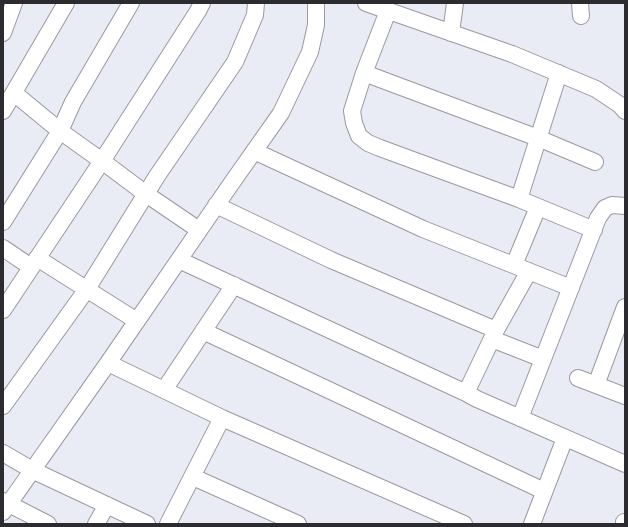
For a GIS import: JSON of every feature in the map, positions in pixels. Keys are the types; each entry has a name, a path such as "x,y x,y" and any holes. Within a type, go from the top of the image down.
{"street":[{"path":"3,33 14,3"},
{"path":"3,111 66,3"},
{"path":"3,222 60,131 73,102 131,3"},
{"path":"3,310 102,161 194,18 202,3"},
{"path":"3,406 87,289 161,170 235,62 255,14 256,3"},
{"path":"48,524 5,506 108,363 281,113 310,52 316,25 316,3"},
{"path":"366,3 512,54 559,73 596,89 620,105 625,111"},
{"path":"451,33 455,3"},
{"path":"388,11 364,73 352,111 354,124 359,136 368,143 380,148 519,199 594,230"},
{"path":"364,73 538,138 594,162"},
{"path":"519,199 559,73"},
{"path":"14,93 60,131 146,194 199,230"},
{"path":"254,150 423,229 571,288"},
{"path":"216,205 330,260 494,334 543,359"},
{"path":"520,418 598,218 605,208 612,205 625,206"},
{"path":"514,265 538,207"},
{"path":"3,248 87,289 137,321"},
{"path":"179,260 477,399 625,464"},
{"path":"466,393 494,334 528,271"},
{"path":"164,390 234,285"},
{"path":"596,385 624,316"},
{"path":"203,331 544,491"},
{"path":"108,363 222,418 464,524"},
{"path":"578,378 625,396"},
{"path":"168,524 222,418"},
{"path":"532,524 565,438"},
{"path":"3,453 32,470 147,524"},
{"path":"192,477 298,524"},
{"path":"96,524 107,505"}]}
